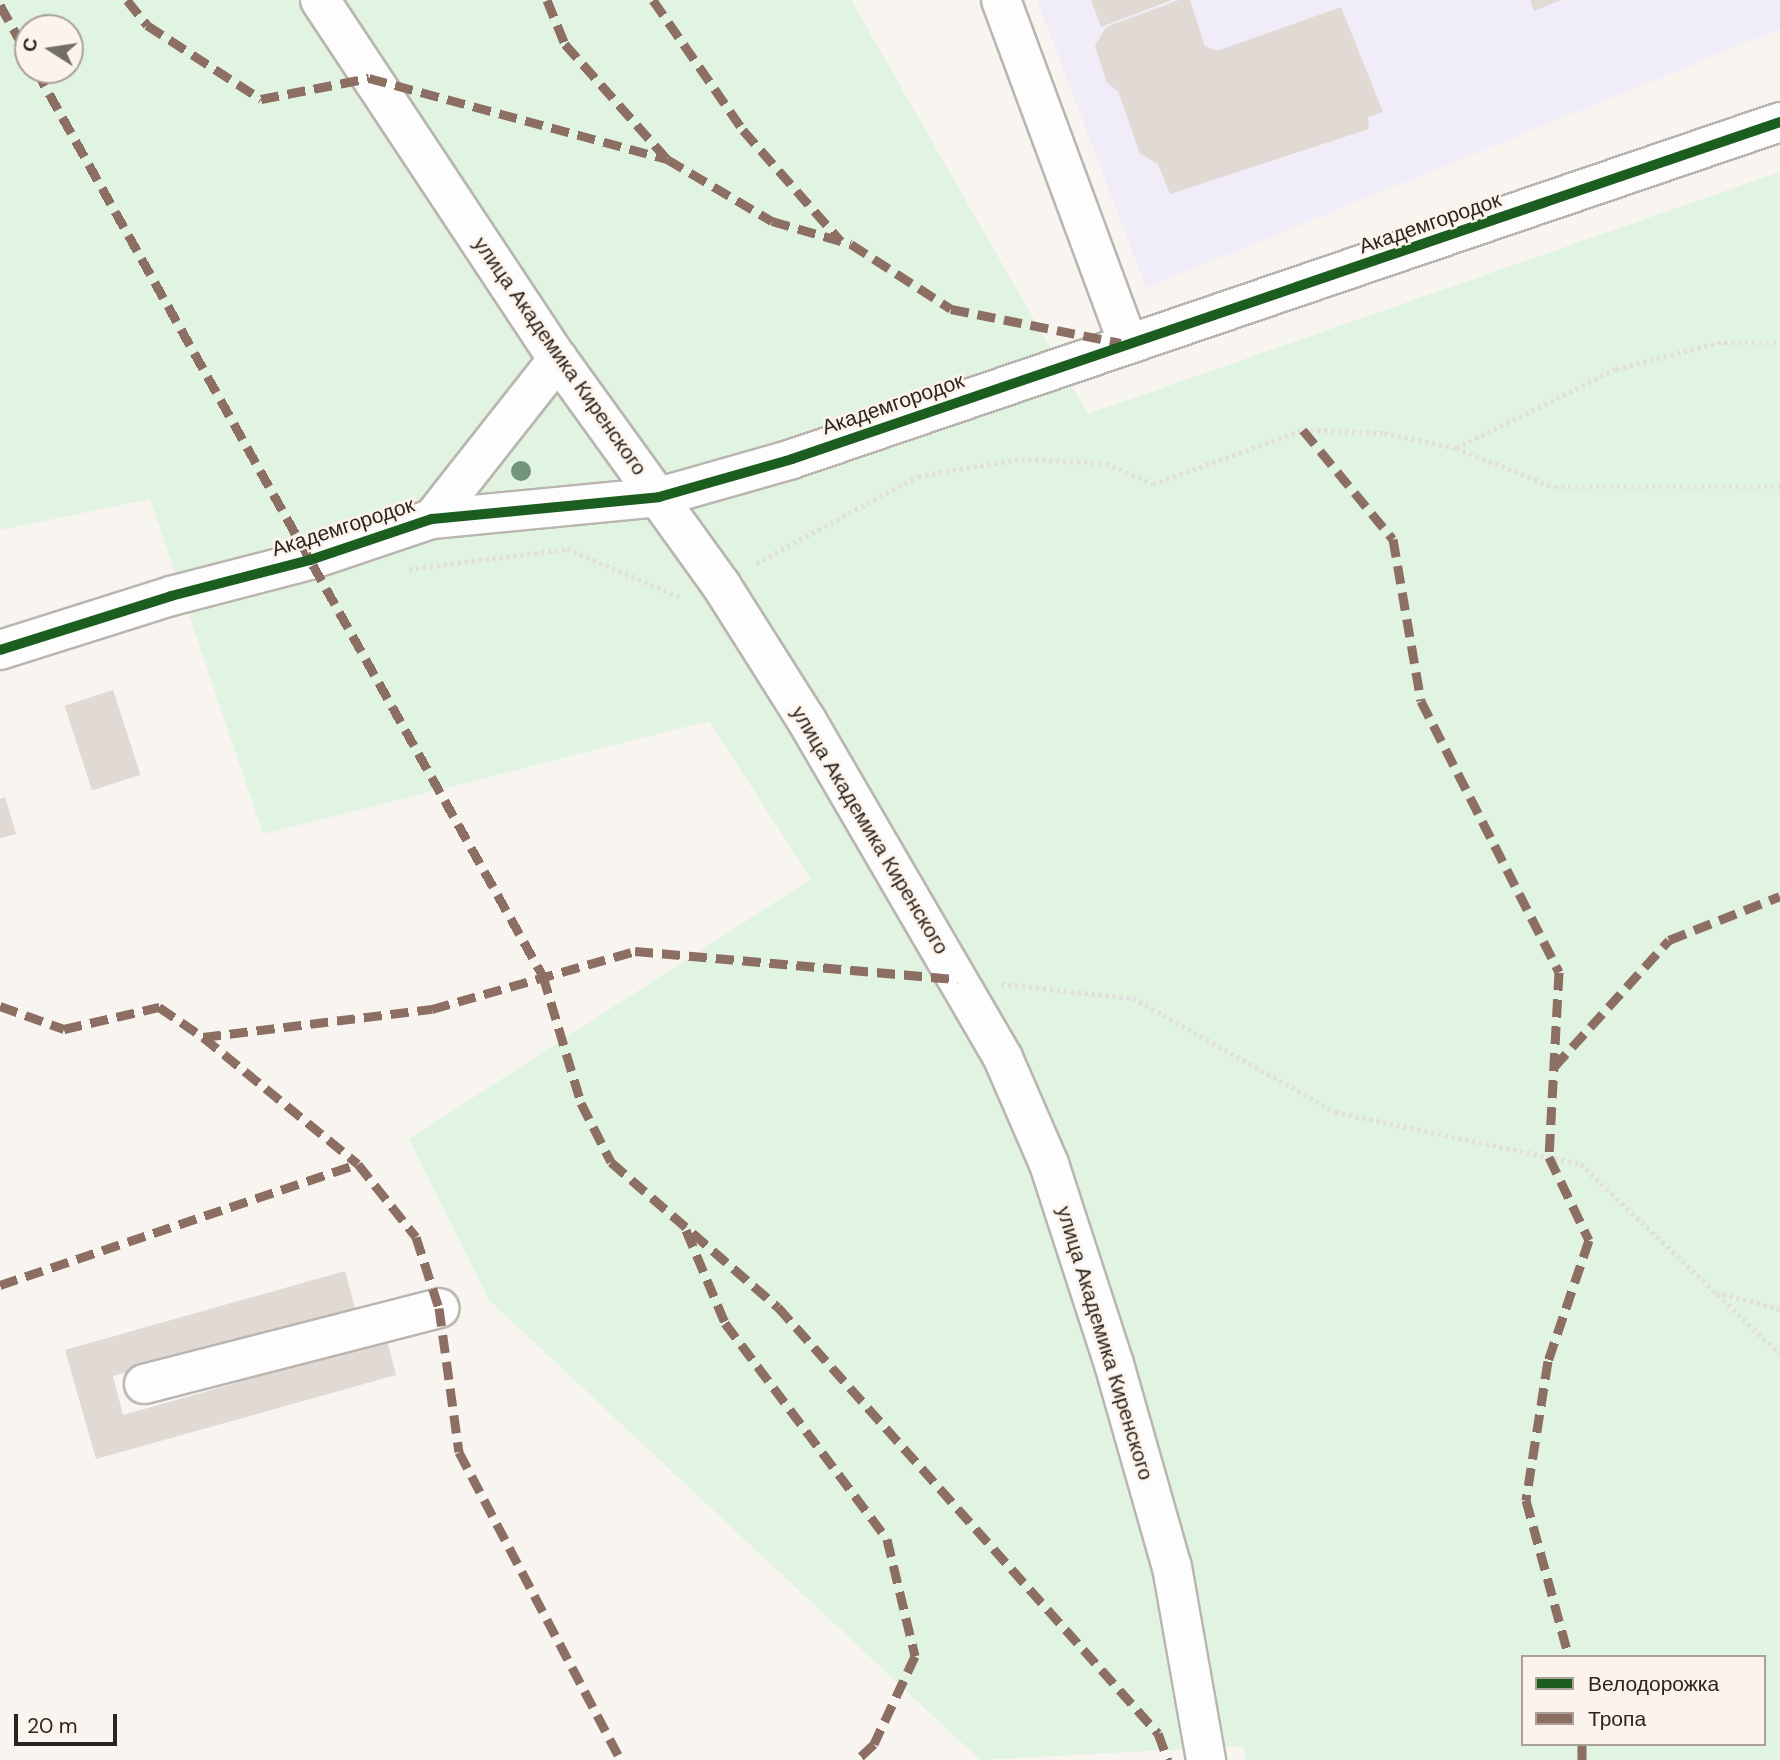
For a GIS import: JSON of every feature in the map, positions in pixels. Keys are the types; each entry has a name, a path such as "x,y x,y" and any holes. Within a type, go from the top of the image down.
{"street":[{"name":"улица Академика Киренского","path":"320,0 558,359 659,497 807,722 1003,1058 1049,1164 1114,1364 1172,1567 1206,1760"},
{"path":"1001,0 1128,344"},
{"name":"Академгородок","path":"0,650 171,596 310,560 432,519 659,497 792,459 1780,122"},
{"name":"Академгородок","path":"432,519 558,359"},
{"path":"144,1384 439,1308"}],"path":[{"path":"1456,448 1616,369 1717,343 1780,343"},
{"path":"756,563 918,476 1021,459 1105,463 1153,484 1303,430 1384,433 1456,448 1554,487 1780,487"},
{"path":"400,571 428,564 567,550 687,600"},
{"path":"958,979 1133,998 1335,1112 1581,1164 1780,1354"},
{"path":"1715,1292 1780,1310"}],"shaded area":[{"path":"1037,0 1780,0 1780,29 1146,288"}],"green space":[{"path":"0,0 851,0 1088,414 1780,172 1780,1760 1246,1760 1243,1746 980,1760 489,1300 409,1139 811,879 709,721 263,834 150,499 0,530"}],"building":[{"path":"1091,0 1172,0 1101,27"},
{"path":"1179,0 1190,0 1205,46 1217,51 1341,7 1383,112 1368,117 1369,129 1170,194 1158,164 1140,154 1118,91 1107,83 1095,46 1106,27"},
{"path":"1530,0 1561,0 1534,11"},
{"path":"113,690 141,775 92,790 64,706"},
{"path":"5,797 16,834 0,838 0,799"},
{"path":"345,1271 355,1308 113,1376 123,1415 387,1340 396,1375 96,1459 65,1350"}],"marked path":[{"path":"127,0 147,25 261,99 369,78 667,159"},
{"path":"547,0 565,44 667,159 772,221 851,244 951,309 1121,343"},
{"path":"653,0 743,130 841,241"},
{"path":"0,5 14,30"},
{"path":"44,84 543,976 581,1103 611,1162 778,1307 1158,1733 1168,1760"},
{"path":"1303,430 1393,539 1421,701 1559,972 1549,1157 1589,1240 1548,1361 1526,1500 1568,1655"},
{"path":"1554,1067 1669,940 1780,896"},
{"path":"0,1006 64,1029 159,1007 203,1037 432,1009 635,951 958,979"},
{"path":"203,1037 358,1164"},
{"path":"0,1285 358,1164 416,1237 439,1308 459,1452 621,1760"},
{"path":"686,1230 725,1323 887,1539 915,1656 874,1744 857,1760"},
{"path":"1582,1746 1582,1760"}],"cycle path":[{"path":"0,650 171,596 310,560 432,519 659,497 792,459 1780,122"}]}
